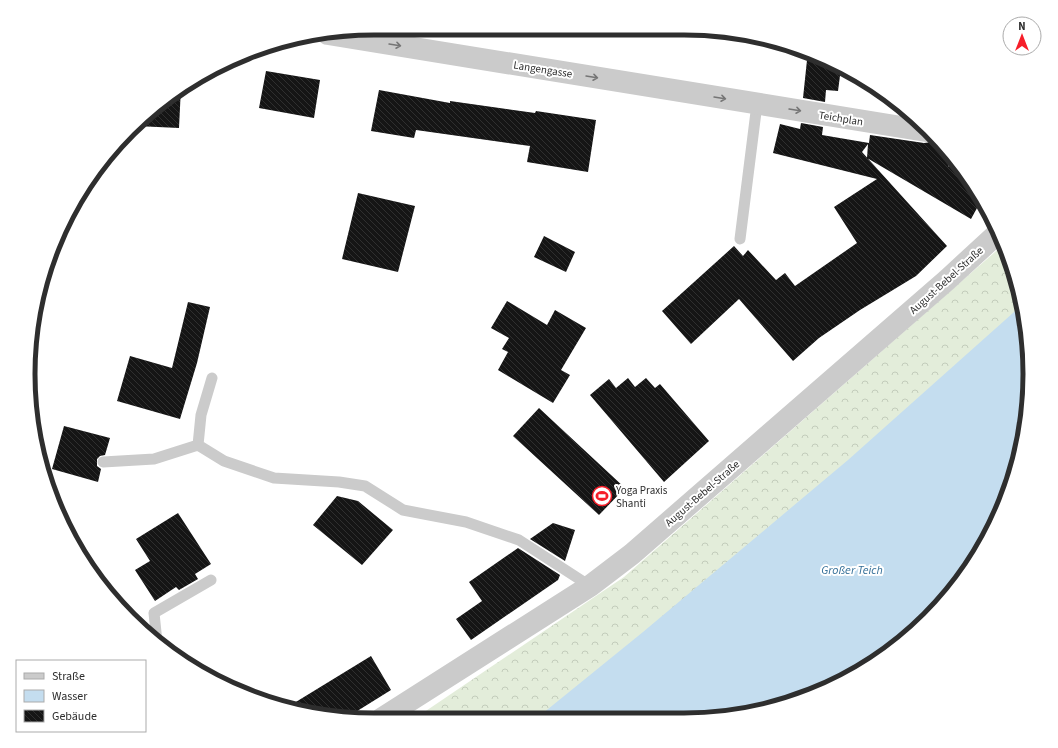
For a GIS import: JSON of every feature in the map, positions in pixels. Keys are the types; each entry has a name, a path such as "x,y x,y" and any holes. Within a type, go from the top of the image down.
{"street":[{"name":"Langengasse","path":"344,37 756,104"},
{"name":"Teichplan","path":"756,104 920,130"},
{"name":"August-Bebel-Straße","path":"390,713 590,586 632,554 947,280 994,237"}],"lane":[{"path":"740,239 756,104"},
{"path":"198,445 201,415 212,378"},
{"path":"103,462 154,459 198,445 224,461 274,478 339,482 365,486 403,510 466,522 519,540 590,586"},
{"path":"155,633 154,613 210,580"}],"green space":[{"name":"Großer Teich","path":"999,249 1005,265 1016,308 1022,352 1023,374 1020,418 1011,462 997,504 978,544 939,598 908,629 854,668 814,687 772,701 728,710 684,713 423,713 624,577"}],"water":[{"name":"Großer Teich","path":"1016,310 1022,352 1022,396 1016,440 1005,483 978,544 939,598 908,629 854,668 814,687 772,701 728,710 706,712 543,713 643,632 848,460"}],"building":[{"path":"807,60 814,61 840,73 838,91 826,90 825,102 803,98"},
{"path":"266,71 320,80 314,118 259,108"},
{"path":"379,90 450,103 450,101 535,113 536,111 596,120 588,172 527,162 530,146 416,130 414,138 371,131"},
{"path":"181,96 179,128 142,126"},
{"path":"801,123 823,127 822,135 869,143 870,135 924,143 932,142 950,164 948,166 954,169 978,206 971,219 868,159 947,246 916,276 860,310 819,338 793,361 739,299 691,344 662,311 734,246 743,256 748,250 776,280 785,273 795,286 857,243 834,207 877,179 773,153 780,124 800,129","holes":["868,144 867,158 862,152"]},
{"path":"358,193 415,206 398,272 342,259"},
{"path":"544,236 575,252 566,272 534,257"},
{"path":"507,301 547,325 555,310 586,328 561,370 570,375 553,403 498,370 508,352 502,349 509,338 491,328"},
{"path":"188,302 210,307 197,363 180,419 117,401 130,356 172,368"},
{"path":"628,378 635,387 646,378 655,388 660,384 709,441 664,482 590,395 609,379 616,388"},
{"path":"539,408 625,488 599,515 513,436"},
{"path":"64,426 110,438 105,455 100,456 97,459 97,466 101,469 98,482 52,469"},
{"path":"337,496 358,501 393,530 362,565 313,525"},
{"path":"178,513 211,564 195,574 198,579 179,590 176,587 155,601 135,570 150,561 136,539"},
{"path":"553,523 575,530 565,561 530,539"},
{"path":"518,548 560,575 558,580 471,640 456,619 482,601 469,582"},
{"path":"371,656 391,690 355,712 330,710 294,703"}],"place":[{"name":"Yoga Praxis Shanti","path":"602,496"}]}
